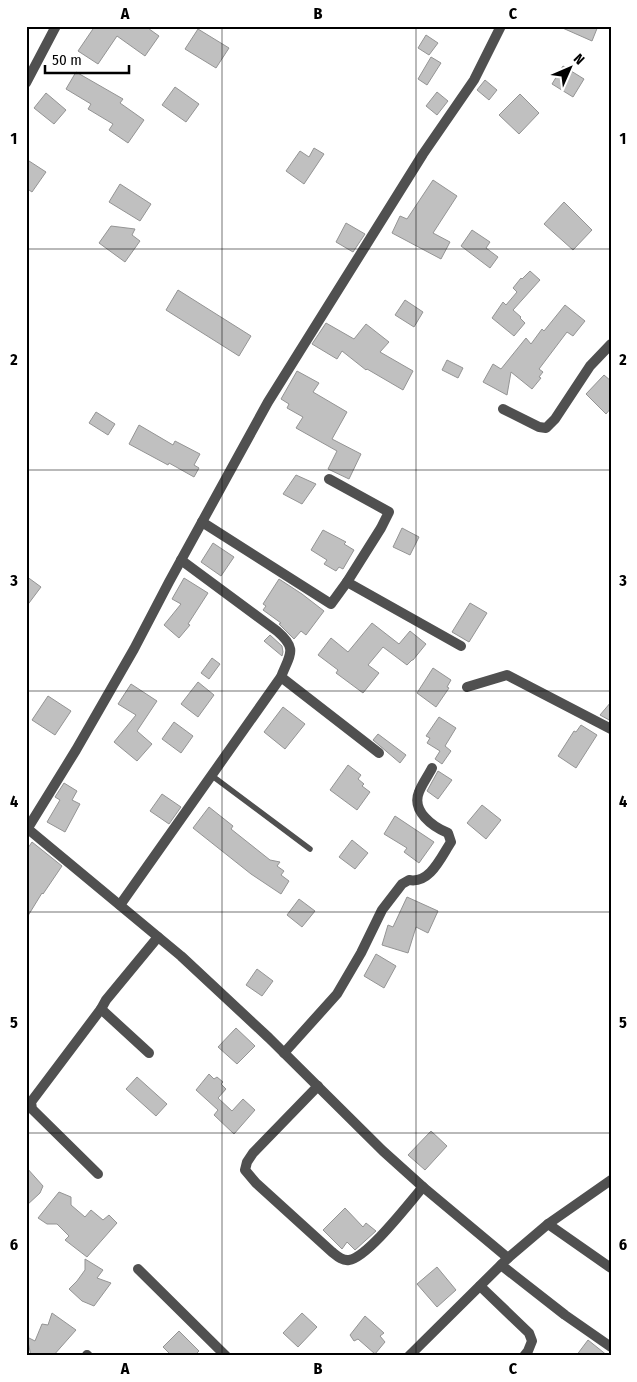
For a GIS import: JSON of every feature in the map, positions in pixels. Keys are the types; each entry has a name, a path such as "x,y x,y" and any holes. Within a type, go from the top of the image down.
{"street":[{"path":"27,80 56,26"},
{"path":"501,26 474,80 423,154 268,402 130,656 27,830 181,956 284,1053 383,1151 565,1315 611,1347"},
{"path":"503,409 539,427 546,428 555,419 590,366 611,344"},
{"path":"202,522 331,604 347,582 389,512 329,479"},
{"path":"120,905 281,677 291,651 289,641 181,560"},
{"path":"347,582 461,646"},
{"path":"467,687 507,675 611,729"},
{"path":"281,677 378,754"},
{"path":"284,1053 337,994 361,953 382,910 402,884 409,880 416,882 428,876 451,842 448,833 435,827 424,817 418,805 418,794 432,768"},
{"path":"98,1174 32,1109 31,1102 101,1010 106,1000 158,937"},
{"path":"101,1010 149,1053"},
{"path":"318,1086 253,1153 247,1162 245,1170 256,1183 332,1252 344,1260 351,1260 358,1256 381,1236 423,1187"},
{"path":"409,1356 505,1261 548,1224 611,1180"},
{"path":"548,1224 611,1268"},
{"path":"138,1269 226,1356"},
{"path":"480,1286 528,1333 532,1341 524,1356"}],"lane":[{"path":"212,775 310,849"}],"building":[{"path":"95,26 145,26 159,36 145,56 117,36 98,64 78,51"},
{"path":"558,26 598,26 592,41"},
{"path":"198,29 229,48 216,68 185,49"},
{"path":"426,35 438,43 429,55 418,48"},
{"path":"431,57 441,63 427,85 418,79"},
{"path":"563,66 584,79 573,97 552,84"},
{"path":"76,72 123,99 120,103 144,120 128,143 109,130 113,124 88,109 91,104 66,89"},
{"path":"485,80 497,90 489,100 477,90"},
{"path":"175,87 199,104 186,122 162,105"},
{"path":"437,92 448,101 437,115 426,106"},
{"path":"46,93 66,110 54,124 34,108"},
{"path":"520,94 539,113 519,134 499,115"},
{"path":"314,148 324,154 304,184 286,171 300,151 309,157"},
{"path":"26,159 46,172 32,192 26,188"},
{"path":"433,180 457,196 433,233 450,242 441,259 392,233 400,216 407,219"},
{"path":"120,184 151,204 140,221 109,202"},
{"path":"564,202 592,230 573,250 544,224"},
{"path":"346,223 365,234 353,252 336,242"},
{"path":"111,226 135,229 132,235 140,241 125,262 99,243"},
{"path":"472,230 490,242 486,248 498,257 490,268 461,246"},
{"path":"530,271 540,280 513,310 525,323 514,336 492,318 503,302 506,305 517,292 513,288"},
{"path":"178,290 251,336 239,356 166,310"},
{"path":"405,300 423,312 414,327 395,315"},
{"path":"565,305 585,321 573,336 567,332 539,369 543,372 539,377 541,378 532,389 511,372 507,395 483,382 493,364 501,369 526,338 531,344 542,329 544,331"},
{"path":"326,323 354,339 366,324 389,342 380,352 413,371 403,390 366,370 342,351 337,359 312,344"},
{"path":"447,360 463,368 458,378 442,370"},
{"path":"297,371 319,383 313,392 347,412 332,439 361,454 349,479 328,469 337,451 296,428 303,417 287,408 289,404 281,399"},
{"path":"604,375 611,381 611,408 606,414 586,394"},
{"path":"96,412 115,424 108,435 89,423"},
{"path":"139,425 173,445 175,441 200,454 194,465 199,468 194,477 129,444"},
{"path":"296,475 316,484 302,504 283,494"},
{"path":"402,528 419,537 410,555 393,547"},
{"path":"323,530 346,542 344,544 354,550 343,569 339,567 336,571 324,564 327,560 311,550"},
{"path":"213,543 234,557 221,576 201,562"},
{"path":"26,576 41,587 26,607"},
{"path":"184,578 208,593 188,624 190,625 179,638 164,625 181,604 172,599"},
{"path":"279,579 324,611 306,635 301,631 294,639 279,624 281,623 263,610 266,606 263,604"},
{"path":"470,603 487,613 469,642 452,632"},
{"path":"372,623 399,644 410,631 426,644 407,665 383,647 368,665 379,673 363,693 336,673 338,670 318,655 331,638 348,652"},
{"path":"270,635 282,646 282,656 264,641"},
{"path":"212,658 220,664 209,679 201,673"},
{"path":"433,668 451,680 447,687 449,688 436,707 417,693"},
{"path":"198,682 214,695 198,717 181,704"},
{"path":"131,684 157,701 137,731 152,744 137,761 114,742 136,715 118,704"},
{"path":"48,696 71,711 55,735 32,720"},
{"path":"611,702 611,721 600,715"},
{"path":"283,707 305,724 285,749 264,732"},
{"path":"439,717 456,728 445,746 451,751 442,764 435,759 440,751 427,743 430,738 426,736"},
{"path":"174,722 193,736 181,753 162,739"},
{"path":"581,725 597,735 576,768 558,756 574,731 576,732"},
{"path":"378,734 406,755 400,763 373,740"},
{"path":"348,765 361,775 358,779 364,784 362,786 370,792 357,810 330,790"},
{"path":"438,771 452,780 438,799 427,791"},
{"path":"64,783 77,791 72,800 80,804 65,832 47,822 60,800 55,797"},
{"path":"162,794 181,807 169,824 150,811"},
{"path":"482,805 501,820 486,839 467,823"},
{"path":"209,807 233,826 231,829 270,860 280,862 277,866 284,871 281,875 289,881 281,894 251,874 193,828"},
{"path":"395,816 434,842 419,863 404,852 407,848 384,834"},
{"path":"352,840 368,853 355,869 339,857"},
{"path":"32,842 62,866 26,919 26,851"},
{"path":"407,897 438,911 428,933 416,927 408,953 382,945 388,925 393,927"},
{"path":"299,899 315,911 302,927 287,915"},
{"path":"376,954 396,966 384,988 364,976"},
{"path":"257,969 273,981 262,996 246,985"},
{"path":"236,1028 255,1046 237,1064 218,1047"},
{"path":"209,1074 214,1079 217,1077 223,1082 221,1084 226,1089 218,1098 232,1111 243,1099 255,1110 234,1134 214,1115 218,1110 196,1090"},
{"path":"137,1077 167,1104 156,1116 126,1089"},
{"path":"431,1131 447,1146 425,1170 408,1155"},
{"path":"26,1167 43,1186 40,1193 26,1206"},
{"path":"59,1192 71,1197 71,1205 85,1217 91,1210 103,1220 109,1215 117,1223 87,1257 65,1240 69,1236 57,1224 47,1224 38,1218"},
{"path":"345,1208 363,1227 366,1223 376,1231 355,1250 347,1242 342,1249 323,1230"},
{"path":"85,1259 103,1270 97,1278 111,1283 94,1306 82,1301 69,1289 85,1270"},
{"path":"437,1267 456,1290 437,1307 417,1284"},
{"path":"52,1313 76,1330 53,1356 31,1356 27,1337 35,1341 42,1324 48,1325"},
{"path":"302,1313 317,1327 298,1347 283,1333"},
{"path":"365,1316 384,1333 380,1336 385,1342 375,1354 358,1339 354,1341 350,1335"},
{"path":"179,1331 199,1351 194,1356 172,1356 163,1347"},
{"path":"588,1340 608,1356 576,1356"}]}
